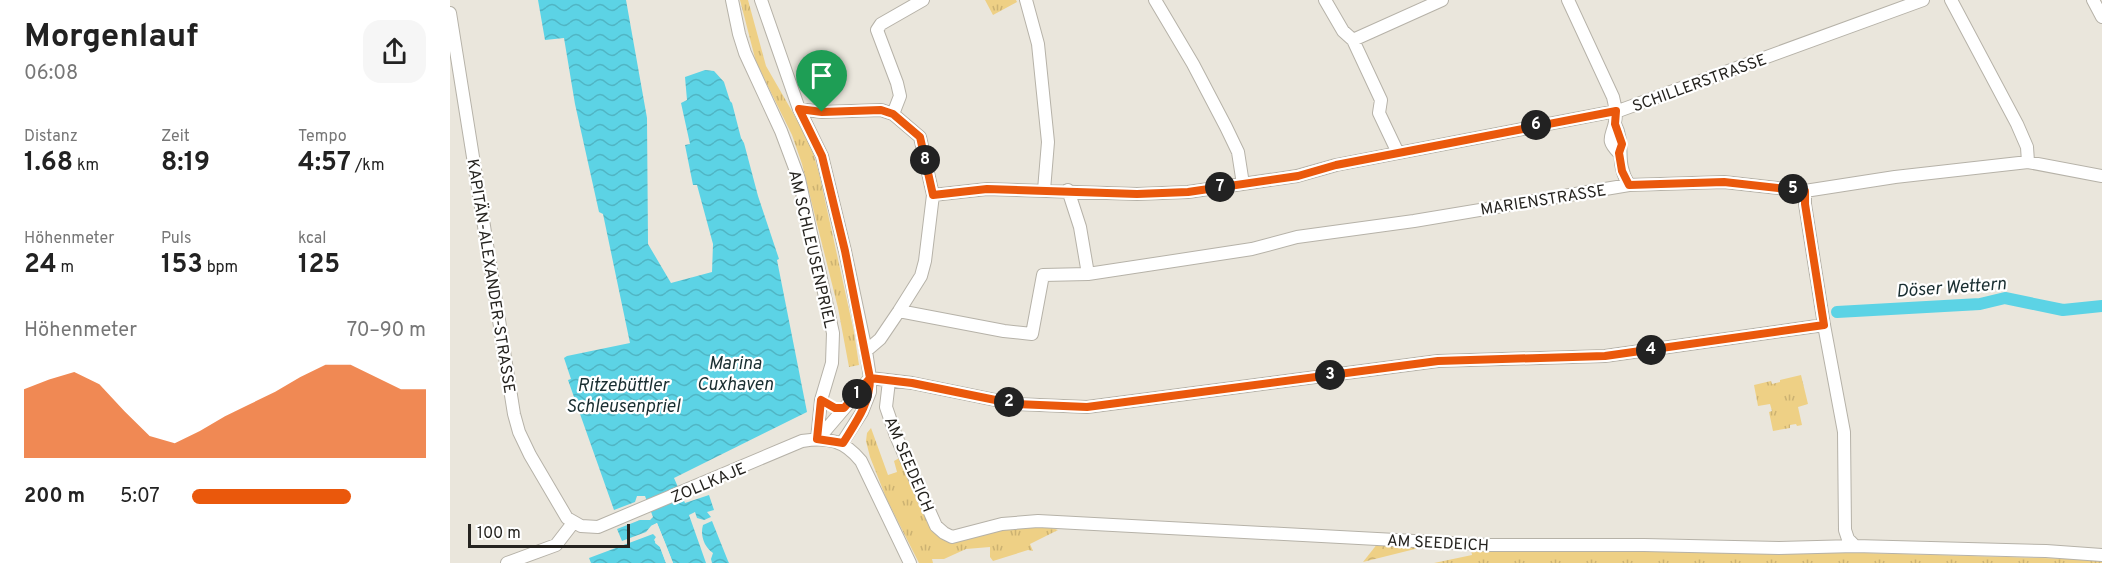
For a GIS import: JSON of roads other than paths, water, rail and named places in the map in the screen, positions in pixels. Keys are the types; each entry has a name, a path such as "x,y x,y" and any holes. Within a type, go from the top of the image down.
{"street":[{"name":"AM SCHLEUSENPRIEL","path":"732,0 745,53 781,131 801,190 833,333 832,363 821,400 817,439"},
{"path":"762,0 799,109 822,156 866,351 870,393 862,412 843,443"},
{"path":"1026,0 1038,44 1048,142 1044,190"},
{"path":"1155,0 1193,64 1238,152 1243,184"},
{"path":"1325,0 1343,32 1353,40 1381,100 1379,113 1398,153"},
{"path":"1353,40 1442,0"},
{"path":"1568,0 1612,93 1616,118 1610,134 1611,145 1619,153 1622,171 1629,185"},
{"name":"SCHILLERSTRASSE","path":"933,195 987,189 1137,194 1188,192 1298,176 1336,165 1575,118 1616,118 1923,0"},
{"path":"1951,0 2017,124 2027,147 2028,162"},
{"path":"2093,0 2102,17"},
{"path":"893,114 900,96 876,30 881,24 915,2"},
{"name":"KAPITÄN-ALEXANDER-STRASSE","path":"450,13 514,414 519,432 530,455 561,510 573,523"},
{"path":"799,109 822,112 881,110 893,114 920,137 933,195 923,269 921,276 880,339 866,351"},
{"name":"MARIENSTRASSE","path":"899,311 1004,331 1032,334 1043,275 1088,274 1252,249 1297,237 1414,221 1629,185 1724,182 1805,191 1895,177 2028,162 2102,176"},
{"path":"1068,190 1080,227 1088,274"},
{"path":"1805,191 1805,204 1824,325 1844,432 1845,530 1848,539 1855,546"},
{"path":"870,378 912,383 1015,404 1087,407 1438,361 1605,356 1824,325"},
{"path":"817,439 870,378"},
{"name":"AM SEEDEICH","path":"889,381 886,407 896,436 936,526 952,537 1002,524 1038,521 1113,527 1489,545 1779,548 1855,546 2046,551 2102,555"},
{"path":"843,443 844,430 856,395"},
{"path":"821,400 835,408 844,408"},
{"name":"ZOLLKAJE","path":"573,523 598,527 802,441 817,439 843,443"},
{"path":"843,443 861,461 910,563"},
{"path":"507,563 556,545 573,523"}],"water":[{"path":"538,0 626,0 647,118 648,244 671,283 712,272 713,244 697,185 693,185 685,145 690,144 681,103 687,100 685,77 705,70 714,71 724,82 779,259 777,260 807,412 674,478 685,503 709,495 714,510 707,512 711,517 704,520 697,518 695,512 689,515 706,563 673,563 657,523 646,532 622,541 617,529 640,520 650,520 653,517 645,496 637,496 635,502 614,510 568,380 571,379 564,358 567,356 630,343 603,214 599,212 575,104 564,38 545,40"},
{"path":"712,521 729,563 712,563 713,553 705,544 702,533 703,525"},
{"path":"653,534 656,537 655,543 660,547 666,563 591,563 589,558"}],"waterway":[{"name":"Döser Wettern","path":"1837,312 1980,304 2005,298 2063,310 2102,306"}],"water label":[{"name":"Marina Cuxhaven","path":"735,373"},
{"name":"Ritzebüttler Schleusenpriel","path":"623,395"}]}
